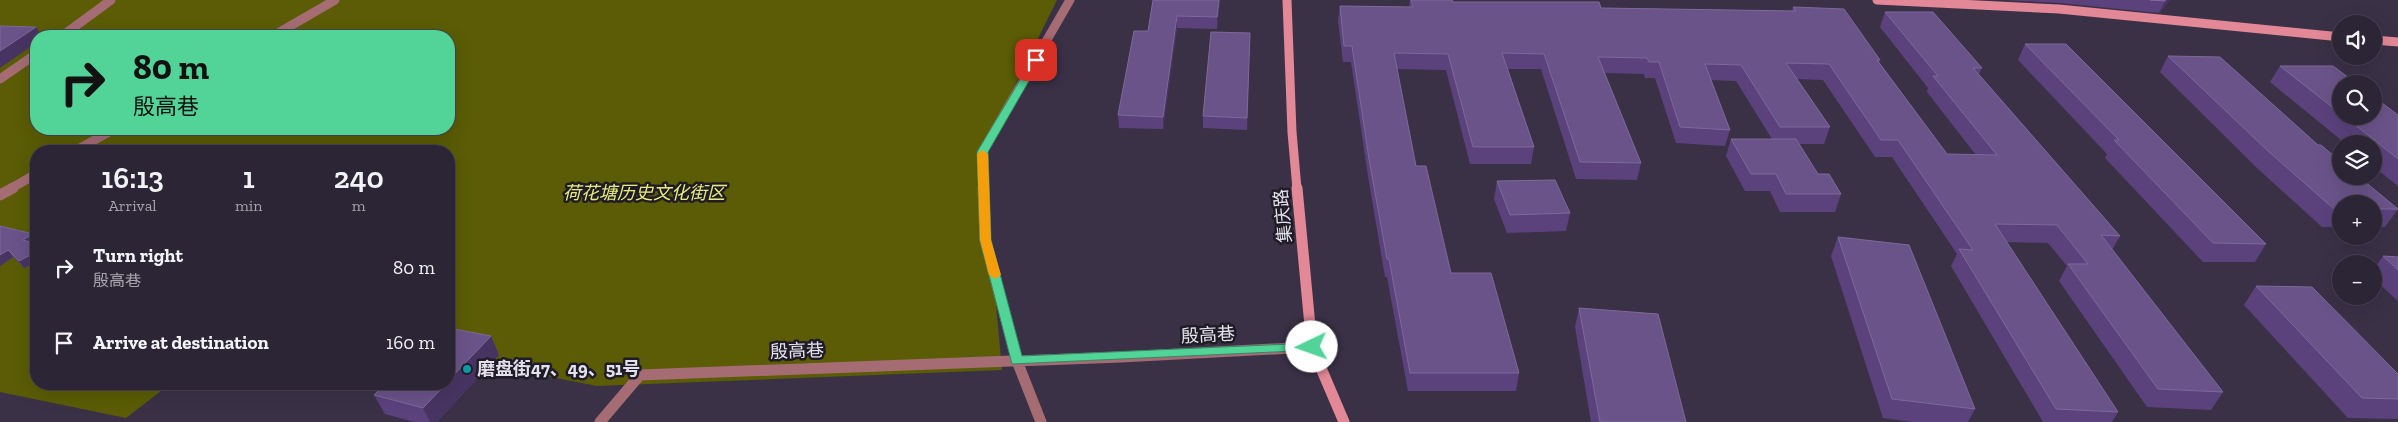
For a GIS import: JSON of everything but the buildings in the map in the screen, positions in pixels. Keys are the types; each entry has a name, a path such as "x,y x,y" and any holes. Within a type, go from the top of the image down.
{"main road":[{"name":"集庆路","path":"1287,0 1292,132 1312,347 1344,422"},
{"path":"1877,0 2060,9 2332,35"},
{"path":"2382,41 2398,42"}],"street":[{"path":"70,30 111,0"},
{"path":"283,30 335,0"},
{"path":"1041,422 1017,361 985,240 982,152 1070,0"},
{"path":"0,79 30,58"},
{"path":"86,145 103,135"},
{"path":"0,195 30,178"},
{"name":"殷高巷","path":"600,422 640,375 1017,361 1312,347"}],"green space":[{"name":"荷花塘历史文化街区","path":"0,0 1057,0 982,152 1002,370 597,386 455,358 455,145 30,145 30,390 162,390 126,418 0,392"}],"slow traffic":[{"path":"982,154 985,240 995,275"}],"place":[{"name":"磨盘街47、49、51号","path":"467,369"}],"route":[{"path":"1036,60 982,152 985,240 1017,361 1312,347"}]}
